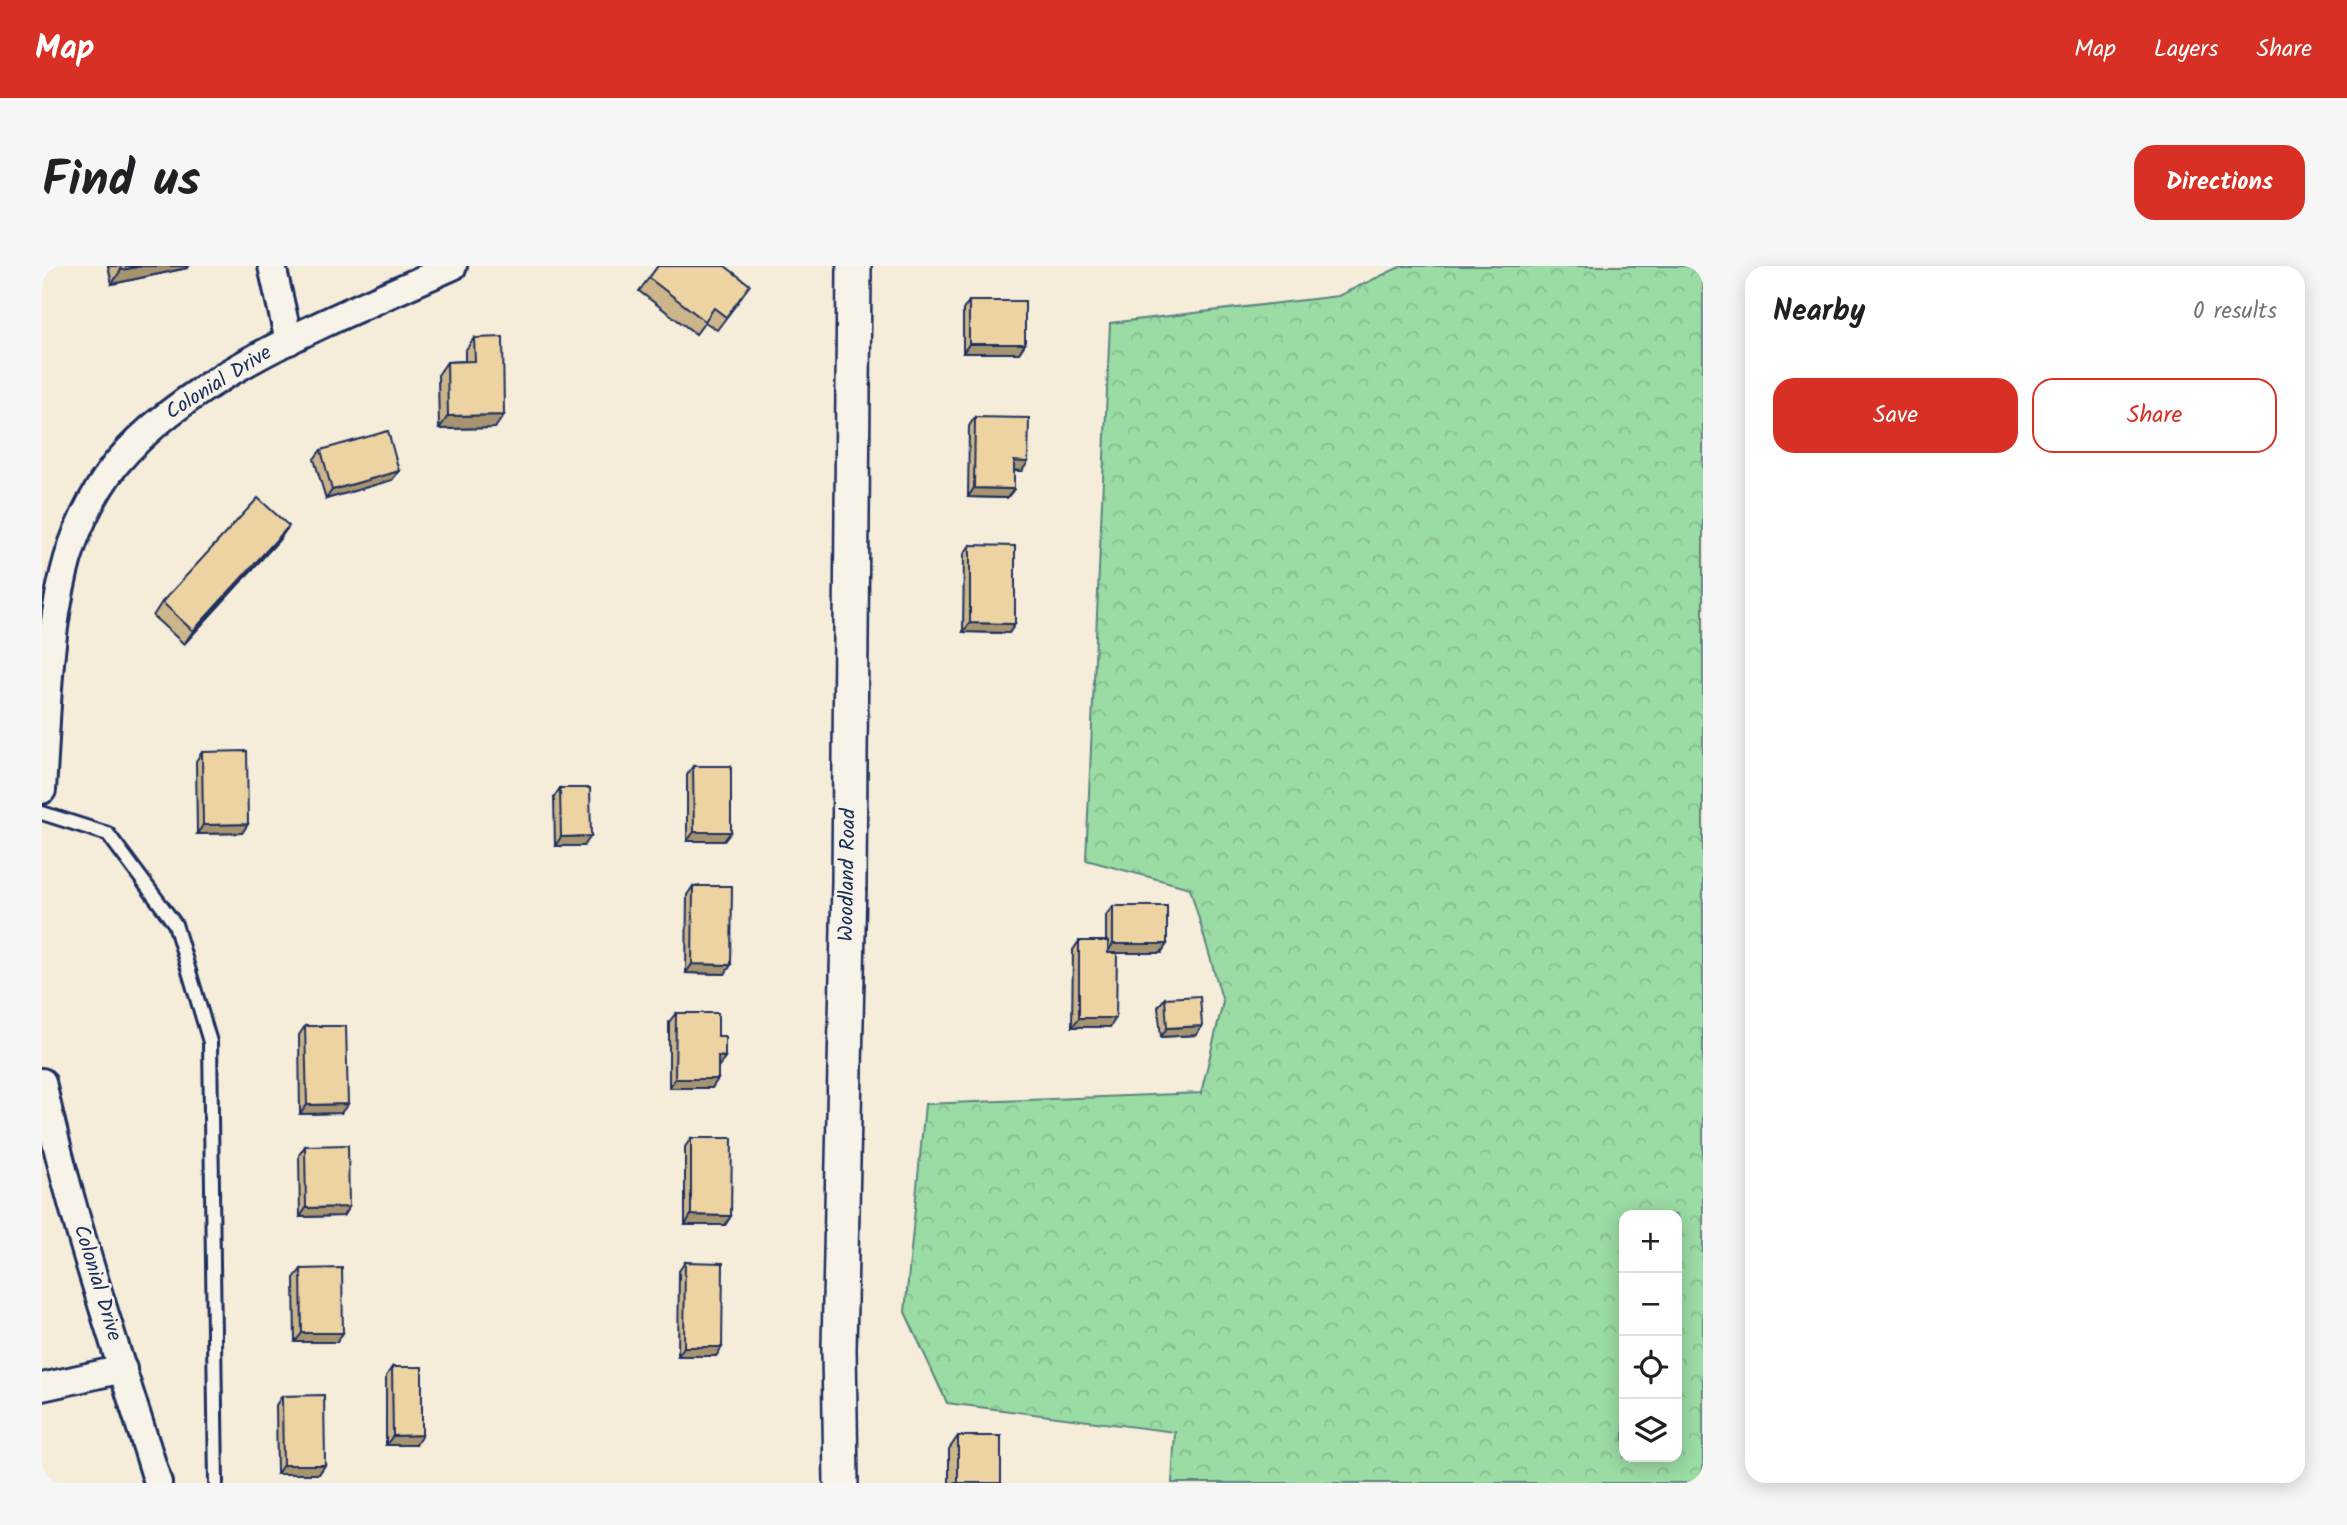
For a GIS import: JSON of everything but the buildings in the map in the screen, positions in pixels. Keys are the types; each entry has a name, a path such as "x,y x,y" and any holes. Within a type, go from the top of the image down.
{"street":[{"path":"272,266 289,341"},
{"name":"Colonial Drive","path":"42,790 52,646 64,572 80,526 96,493 116,465 138,439 166,414 237,369 289,341 453,266"},
{"name":"Woodland Road","path":"841,1483 839,1348 849,882 854,266"},
{"name":"Colonial Drive","path":"42,1082 63,1171 158,1483"},
{"path":"42,1387 123,1369"}],"lane":[{"path":"42,813 108,834 175,924 210,1042 216,1483"}],"green space":[{"path":"1402,266 1703,266 1703,1483 1172,1483 1175,1432 947,1403 905,1312 925,1104 1201,1093 1223,1002 1190,888 1086,860 1110,323 1338,296"}]}
